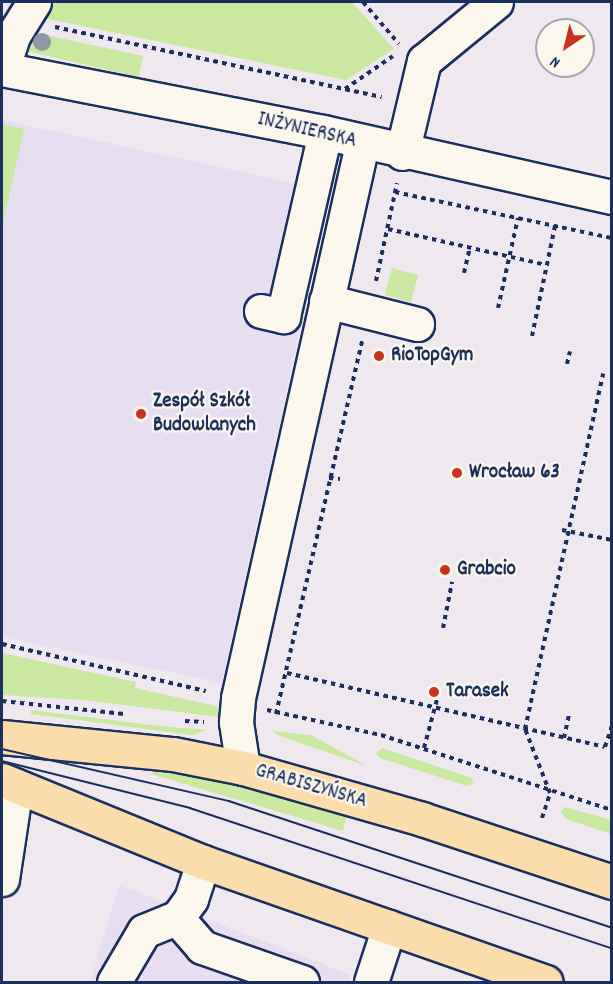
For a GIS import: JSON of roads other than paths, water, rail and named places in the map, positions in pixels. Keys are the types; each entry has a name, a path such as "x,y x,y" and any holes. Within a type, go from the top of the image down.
{"main road":[{"name":"GRABISZYŃSKA","path":"2,737 173,754 243,768 422,819 612,882"},
{"path":"9,783 204,862 546,982"}],"street":[{"path":"402,153 424,61 496,2"},
{"path":"2,69 13,36 43,14"},
{"name":"INŻYNIERSKA","path":"2,69 325,133 402,153 612,197"},
{"path":"261,311 283,316 325,133"},
{"path":"243,768 236,722 238,698 362,144"},
{"path":"326,301 417,324"},
{"path":"2,879 9,783"},
{"path":"114,982 144,931 177,918 191,899 204,862"},
{"path":"177,918 202,947 302,982"},
{"path":"371,982 389,927"}],"tram line":[{"path":"2,749 229,801 612,928"},
{"path":"2,761 190,808 612,948"}],"place":[{"name":"RioTopGym","path":"379,356"},
{"name":"Zespół Szkół Budowlanych","path":"141,414"},
{"name":"Wrocław 63","path":"457,473"},
{"name":"Grabcio","path":"445,570"},
{"name":"Tarasek","path":"434,692"}]}
